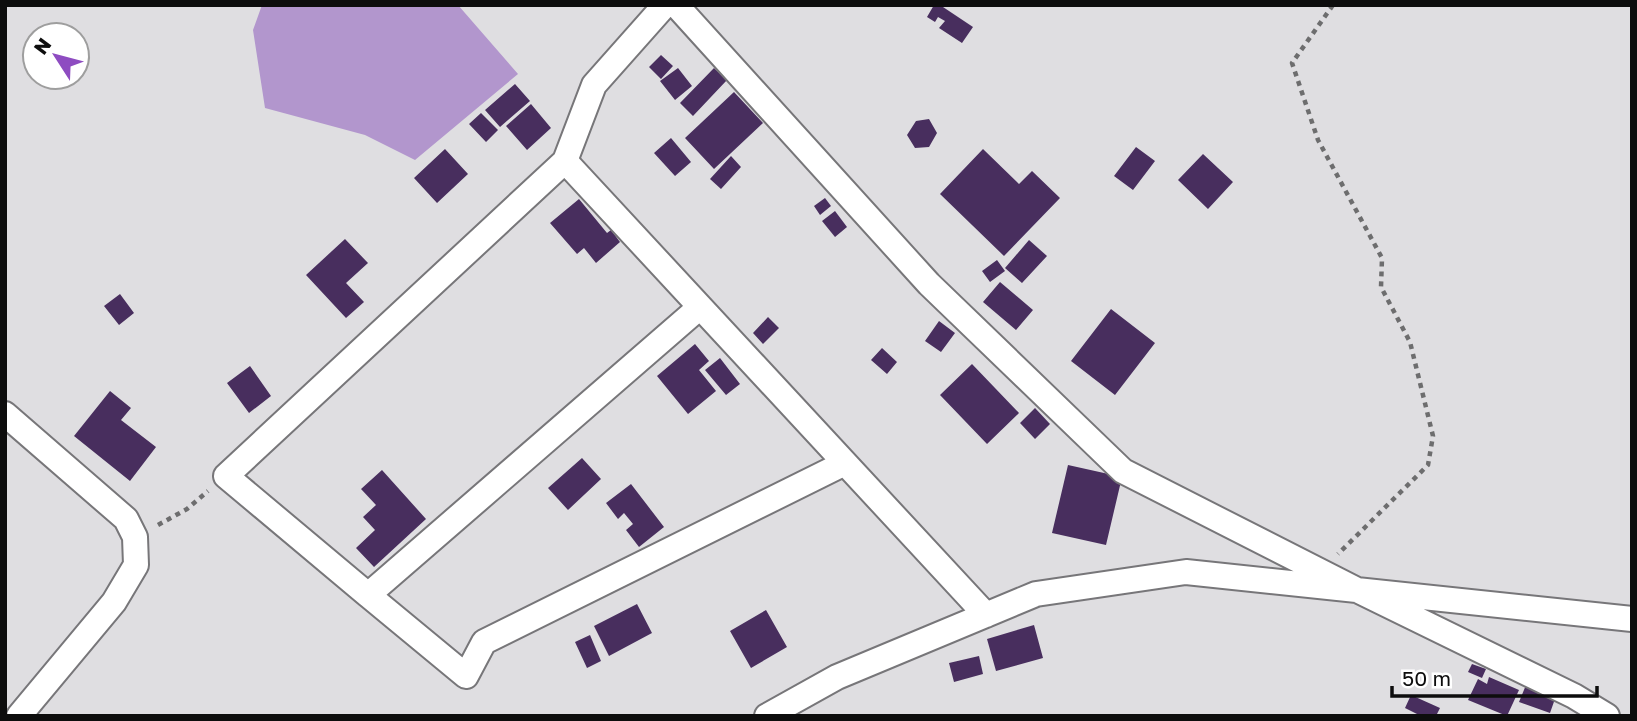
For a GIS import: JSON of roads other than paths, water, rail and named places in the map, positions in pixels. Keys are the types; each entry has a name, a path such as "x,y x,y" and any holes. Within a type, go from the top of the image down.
{"street":[{"path":"665,5 594,86 565,161 226,476 466,676 484,642 845,463"},
{"path":"676,5 929,284 1123,471 1320,572 1573,696 1607,716"},
{"path":"565,161 986,615"},
{"path":"368,595 700,307"},
{"path":"5,414 126,519 135,537 136,565 114,602 19,716"},
{"path":"767,716 837,677 1036,594 1186,572 1632,619"}]}
